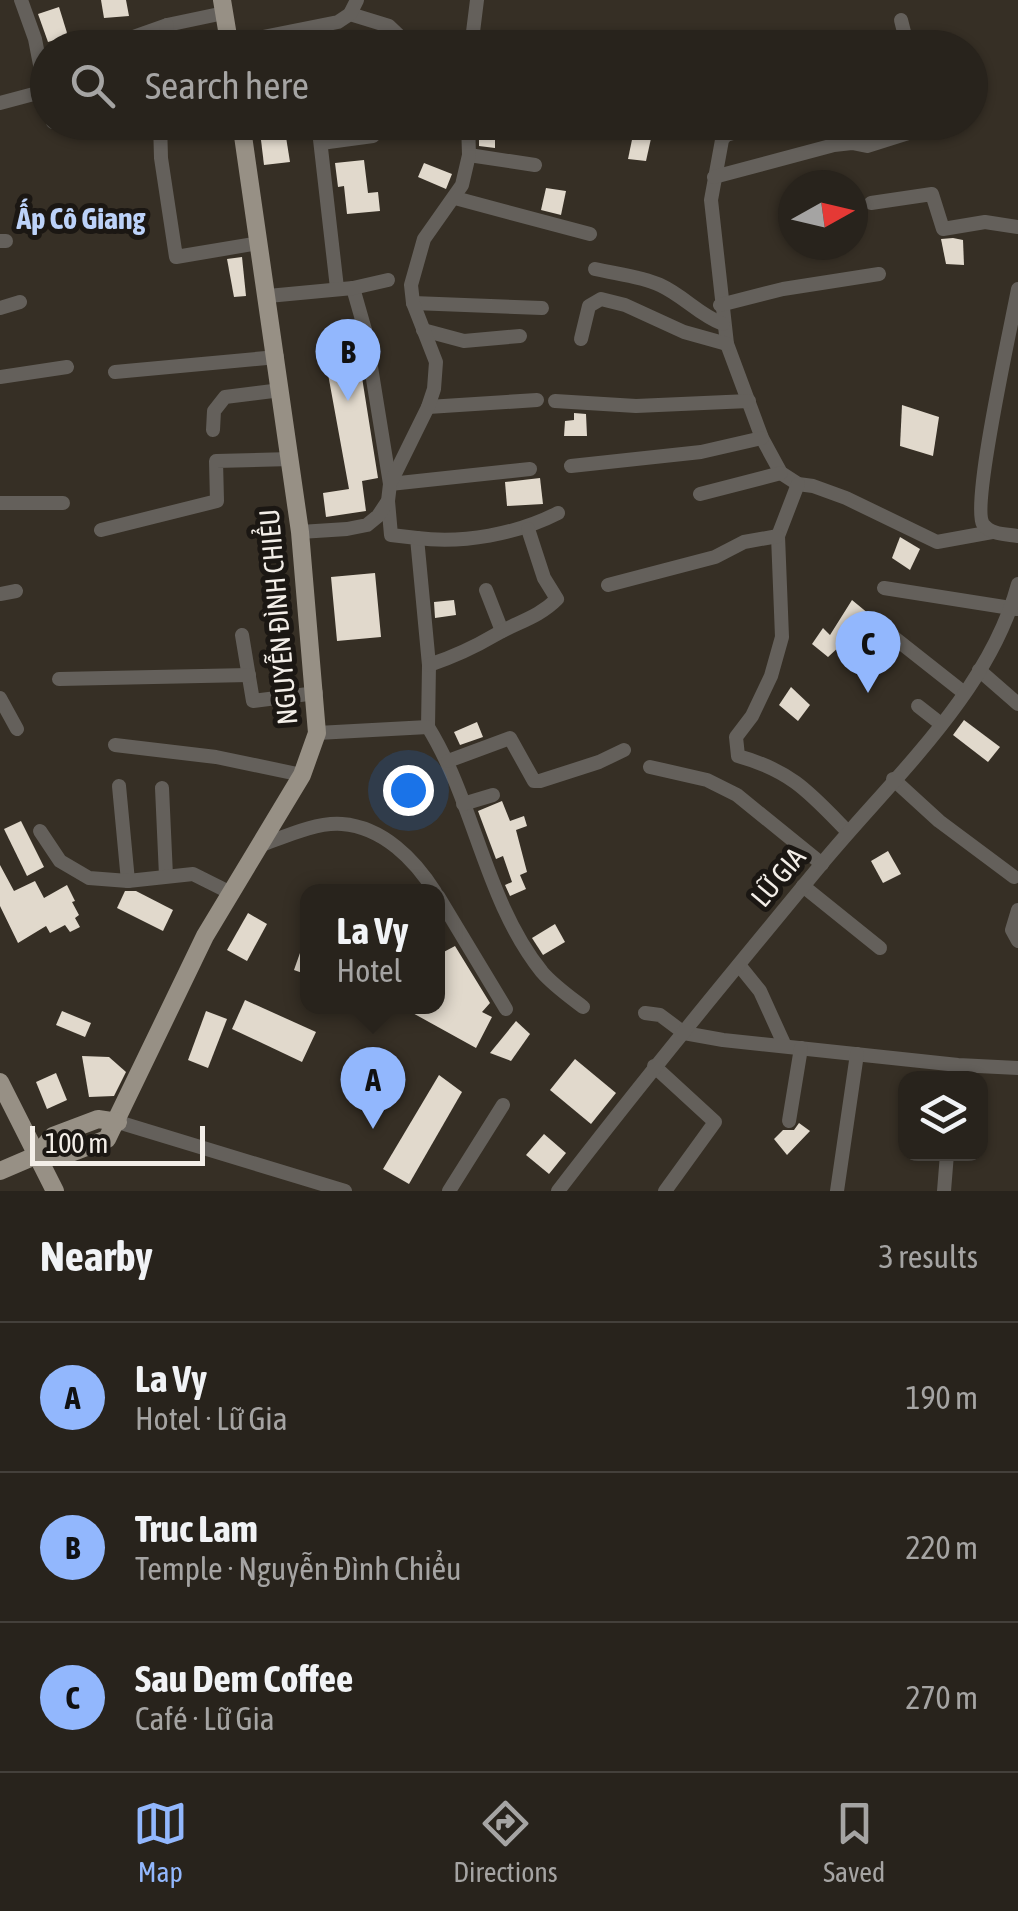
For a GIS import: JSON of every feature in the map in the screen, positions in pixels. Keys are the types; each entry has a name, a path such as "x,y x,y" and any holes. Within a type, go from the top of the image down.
{"main road":[{"name":"NGUYỄN ĐÌNH CHIỂU","path":"118,1122 205,936 302,775 318,733 300,532 244,140"},
{"path":"0,1082 55,1191"},
{"path":"0,1171 35,1156 53,1136 98,1119 118,1122"}],"street":[{"path":"21,0 32,30"},
{"path":"474,30 476,0"},
{"path":"303,30 338,22 355,4 393,30"},
{"path":"153,30 223,6"},
{"path":"901,20 904,30"},
{"path":"166,30 167,25"},
{"path":"0,103 30,100"},
{"path":"160,140 176,257 260,244"},
{"path":"321,140 337,288"},
{"path":"321,143 343,140"},
{"path":"390,484 428,408 436,362 412,303 411,285 424,239 462,185 469,140"},
{"path":"724,140 714,177 712,224 726,344 762,438 781,473 798,484 846,498 937,542 992,532 1018,536"},
{"path":"714,177 834,146 868,146 887,140"},
{"path":"469,155 535,165"},
{"path":"871,203 932,194 944,228 986,222 1018,227"},
{"path":"455,198 590,234"},
{"path":"595,269 660,285 703,316 723,324"},
{"path":"720,306 783,288 879,274"},
{"path":"268,296 353,288 388,280"},
{"path":"353,288 365,330 390,484 392,535 457,538 528,529 558,514"},
{"path":"992,532 981,520 980,502 1018,289"},
{"path":"581,339 589,306 600,299 726,344"},
{"path":"0,308 20,302"},
{"path":"412,303 542,308"},
{"path":"423,330 464,341 520,336"},
{"path":"115,372 276,356"},
{"path":"0,378 66,367"},
{"path":"213,430 214,411 225,397 281,390"},
{"path":"428,408 537,400"},
{"path":"555,401 636,406 749,401"},
{"path":"571,466 701,452 762,438"},
{"path":"101,530 217,501 216,461 290,460"},
{"path":"390,484 530,468"},
{"path":"700,494 781,473"},
{"path":"798,484 778,536 782,637 771,676 752,716 736,737 738,756 768,764 795,780 848,832"},
{"path":"300,532 367,524 388,501"},
{"path":"0,502 62,502"},
{"path":"428,665 470,650 542,614 558,599 544,578 528,529"},
{"path":"608,585 714,557 744,542 778,536"},
{"path":"416,538 428,665 428,727 448,761 501,897 527,947 544,974 583,1008"},
{"name":"LỮ GIA","path":"558,1191 654,1066 941,724 1015,608 1018,584"},
{"path":"884,588 1015,608"},
{"path":"486,590 502,632"},
{"path":"887,632 963,692"},
{"path":"242,635 253,701 316,693"},
{"path":"979,670 1018,704"},
{"path":"60,679 249,674"},
{"path":"0,698 18,729"},
{"path":"918,706 941,724"},
{"path":"318,733 428,727"},
{"path":"448,761 510,738 534,781 540,781 624,750"},
{"path":"116,745 216,756 302,775"},
{"path":"650,767 723,787 822,864"},
{"path":"893,780 939,821 1014,877"},
{"path":"119,786 128,881"},
{"path":"162,788 166,876"},
{"path":"463,804 493,795"},
{"path":"258,846 318,826 344,824 403,850 429,884"},
{"path":"40,831 67,868 89,878 128,881 192,874 229,892"},
{"path":"803,886 880,948"},
{"path":"445,908 506,1009"},
{"path":"1018,910 1012,930 1018,941"},
{"path":"738,965 760,991 793,1047 788,1120"},
{"path":"645,1013 660,1015 684,1033 857,1054 951,1071"},
{"path":"837,1191 857,1054"},
{"path":"654,1066 715,1122 665,1191"},
{"path":"972,1071 1018,1068"},
{"path":"449,1191 503,1105"},
{"path":"118,1122 345,1191"},
{"path":"944,1191 946,1161"}],"building":[{"path":"101,0 126,0 129,16 104,18"},
{"path":"59,7 66,30 44,30 38,14"},
{"path":"261,140 286,140 290,162 264,165"},
{"path":"479,140 495,140 495,148 479,146"},
{"path":"632,140 651,140 646,161 628,159"},
{"path":"364,160 368,193 378,192 380,211 347,214 344,186 338,187 335,163"},
{"path":"424,163 452,174 446,189 418,177"},
{"path":"546,188 566,191 561,215 541,210"},
{"path":"941,239 963,240 964,265 946,264"},
{"path":"242,257 246,296 234,297 227,259"},
{"path":"357,346 378,478 362,481 366,511 326,517 323,493 349,489 328,374 341,372 337,349"},
{"path":"902,405 939,417 933,456 900,446"},
{"path":"574,413 586,414 587,436 564,436 565,421 574,420"},
{"path":"540,478 543,504 507,506 505,482"},
{"path":"900,537 920,549 910,570 892,558"},
{"path":"375,573 381,637 337,641 331,577"},
{"path":"454,600 456,615 435,618 434,602"},
{"path":"852,600 869,614 845,650 841,645 828,657 812,644 823,628 830,635"},
{"path":"791,687 810,705 798,721 779,705"},
{"path":"964,720 1000,747 988,762 953,735"},
{"path":"477,722 483,737 460,745 454,732"},
{"path":"502,801 510,821 524,816 527,826 516,830 527,872 520,875 526,889 510,896 505,885 512,882 503,856 496,859 478,811"},
{"path":"21,821 44,867 27,876 4,829"},
{"path":"888,851 901,874 883,883 871,861"},
{"path":"0,865 14,891 35,881 44,898 67,885 80,927 70,932 65,925 50,933 46,926 18,943 0,906"},
{"path":"125,891 136,891 173,910 163,931 117,908"},
{"path":"248,913 267,924 247,961 227,950"},
{"path":"555,924 565,942 543,955 532,938"},
{"path":"455,946 490,1003 482,1012 492,1017 476,1048 414,1014 445,1014 445,951"},
{"path":"245,1000 316,1032 302,1062 232,1029"},
{"path":"62,1011 91,1023 85,1037 56,1025"},
{"path":"206,1011 227,1019 208,1068 188,1060"},
{"path":"516,1021 530,1034 511,1061 490,1053"},
{"path":"82,1056 109,1057 126,1072 114,1096 89,1097"},
{"path":"575,1059 616,1093 591,1124 550,1090"},
{"path":"56,1073 67,1100 47,1109 36,1082"},
{"path":"439,1075 462,1092 409,1184 383,1169"},
{"path":"799,1123 810,1131 787,1155 774,1139 783,1130 794,1130"},
{"path":"544,1134 566,1153 549,1174 526,1155"}],"place":[{"name":"Truc Lam","path":"348,401"},
{"name":"Sau Dem Coffee","path":"868,693"},
{"name":"La Vy","path":"373,1129"}],"district":[{"name":"Ấp Cô Giang","path":"81,218"}]}
